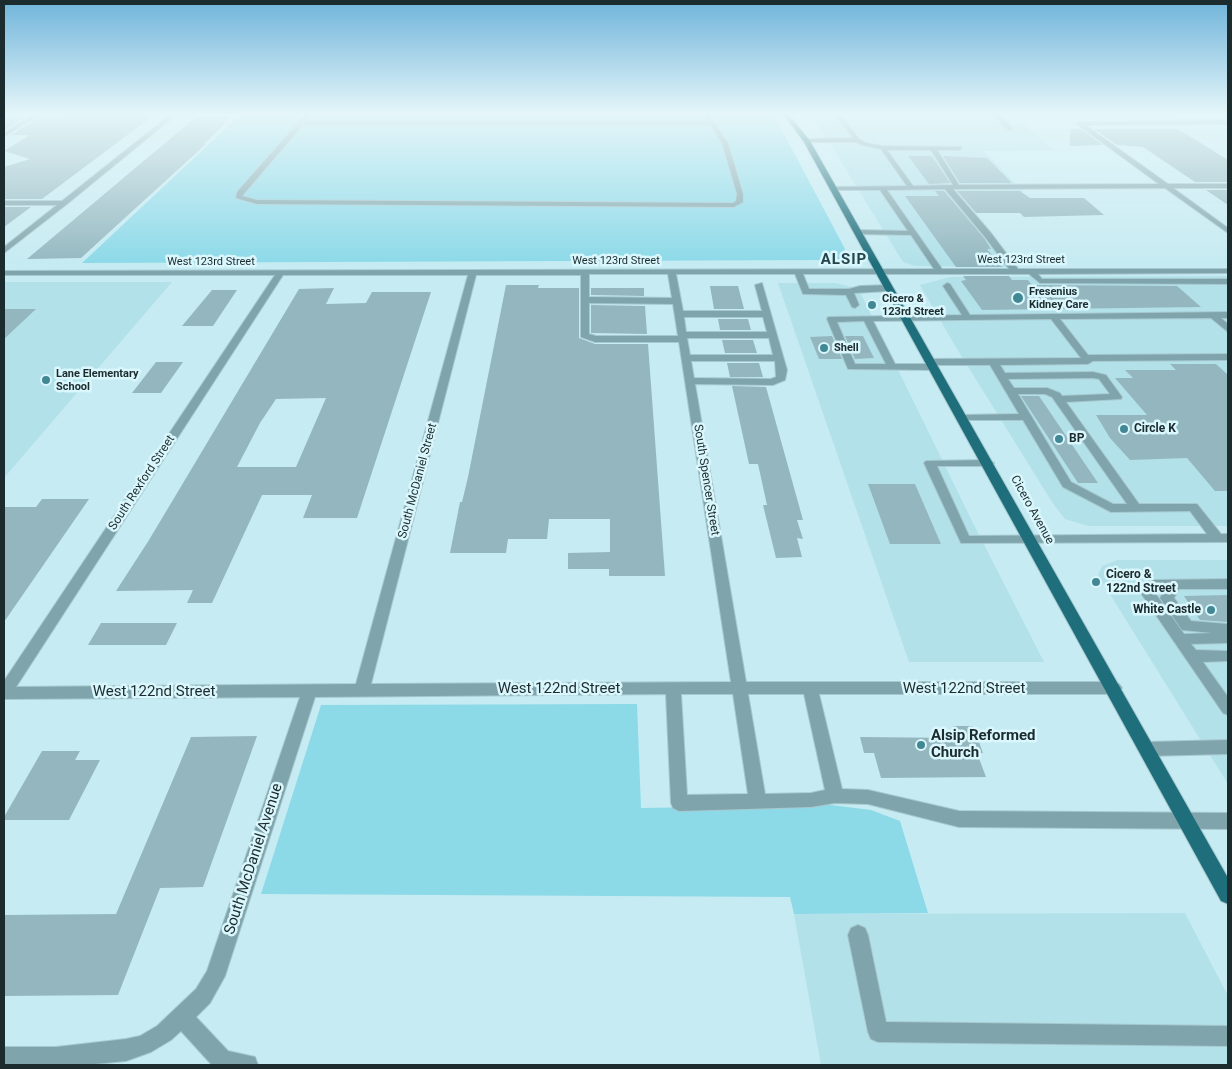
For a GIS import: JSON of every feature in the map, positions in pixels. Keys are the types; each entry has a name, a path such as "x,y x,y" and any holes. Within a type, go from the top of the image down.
{"main road":[{"name":"Cicero Avenue","path":"820,165 1228,895"}],"street":[{"path":"4,251 112,165"},
{"path":"264,165 239,193 238,197 267,202 734,205 739,202 740,194 731,165"},
{"path":"896,165 912,187"},
{"path":"944,165 958,187"},
{"path":"1138,165 1228,231"},
{"path":"833,188 1228,186"},
{"path":"882,187 939,271"},
{"path":"948,187 988,234 1014,271"},
{"path":"4,203 65,202"},
{"path":"858,232 913,232"},
{"path":"1031,271 1040,280 1228,282"},
{"name":"West 123rd Street","path":"4,273 1228,271"},
{"name":"South McDaniel Street","path":"362,691 473,272"},
{"path":"585,272 583,331 584,335 588,337 772,335"},
{"name":"South Spencer Street","path":"672,272 758,801"},
{"path":"798,272 806,292 849,292 860,289 889,288"},
{"name":"South Rexford Street","path":"4,693 280,273"},
{"path":"690,381 778,380 781,378 782,370 759,285"},
{"path":"946,286 968,318"},
{"path":"849,292 855,305"},
{"path":"584,300 677,301"},
{"path":"679,314 767,314"},
{"path":"1054,317 1088,361 993,362 851,368 831,319 1228,315"},
{"path":"1213,316 1228,329"},
{"path":"867,318 892,367"},
{"path":"1086,358 1228,357"},
{"path":"686,358 779,358"},
{"path":"993,362 1067,484 1111,508 1193,507 1225,539"},
{"path":"1001,376 1093,375 1102,377 1117,398 1059,398"},
{"path":"1010,391 1048,391 1059,398 1136,508"},
{"path":"962,418 1026,417"},
{"path":"988,464 930,463 966,540 1225,539"},
{"path":"1228,584 1152,585 1145,589 1228,709"},
{"path":"1175,585 1166,598 1187,626 1228,629"},
{"path":"1180,638 1228,638"},
{"path":"1192,656 1228,656"},
{"path":"673,688 679,803 811,800 835,796 868,797 959,819 1228,821"},
{"name":"West 122nd Street","path":"4,693 673,688 1114,688"},
{"path":"810,689 835,796"},
{"name":"South McDaniel Avenue","path":"4,1058 56,1058 126,1050 144,1045 164,1033 203,996 215,976 309,691"},
{"path":"1147,748 1228,747"},
{"path":"858,935 878,1032 1228,1036"},
{"path":"182,1017 222,1060 247,1065"}],"shaded area":[{"path":"187,165 800,165 845,249 842,258 828,263 826,260 82,263"},
{"path":"843,165 997,165 1023,192 955,193 1019,267 915,266 903,262"},
{"path":"1228,276 1228,526 1088,526 1065,519 1052,502 954,344 920,285 950,277"},
{"name":"Lane Elementary School","path":"4,282 172,282 4,478"},
{"path":"778,283 836,283 855,288 860,292 972,521 1044,662 909,662"},
{"path":"1118,560 1228,560 1228,784 1098,575 1102,566"},
{"path":"637,704 641,808 831,805 871,810 900,821 928,913 794,914 790,897 261,894 321,705"},
{"path":"1185,913 1228,996 1228,1065 821,1065 794,914"}],"building":[{"path":"11,165 87,165 42,199 4,199 4,167"},
{"path":"139,165 183,165 81,258 27,259"},
{"path":"915,165 938,165 950,183 929,184"},
{"path":"949,165 994,165 1012,183 960,183"},
{"path":"1170,165 1228,165 1228,182 1195,182"},
{"path":"1206,190 1228,190 1228,205"},
{"path":"935,191 944,191 984,238 991,249 987,249 1002,267 956,267 905,196 939,196"},
{"path":"957,191 1020,191 1030,198 1084,198 1104,215 1024,217 1020,213 976,213"},
{"path":"4,207 31,207 4,227"},
{"path":"963,276 1009,276 1012,280 1028,280 1032,285 1177,286 1201,307 982,310 961,281 966,280"},
{"path":"506,285 539,285 538,288 579,288 579,338 595,344 648,344 665,576 609,576 609,569 568,569 568,553 610,552 610,519 549,519 547,539 508,539 506,553 450,553 460,502 462,502 468,477"},
{"path":"710,286 738,286 744,309 714,309"},
{"path":"334,288 326,304 366,303 372,292 431,292 357,518 303,518 312,495 262,495 212,603 187,603 193,590 116,591 149,540 299,289","holes":["326,398 296,467 237,467 260,423 276,399"]},
{"path":"591,288 644,288 644,296 591,295"},
{"path":"212,290 237,290 213,326 182,326"},
{"path":"591,305 645,306 647,334 591,333"},
{"path":"4,309 36,309 4,339"},
{"path":"718,319 748,319 751,330 720,330"},
{"name":"Shell","path":"832,336 842,359 819,359 810,337"},
{"name":"Shell","path":"845,336 863,336 874,358 855,359"},
{"path":"722,340 753,340 757,353 725,353"},
{"path":"156,362 183,362 161,393 132,393"},
{"path":"727,363 759,363 763,377 730,377"},
{"path":"1170,364 1216,364 1228,375 1228,491 1215,491 1187,458 1130,460 1110,438 1096,415 1147,415 1115,378 1133,378 1125,370 1176,370"},
{"path":"732,386 766,387 803,520 797,520 803,539 797,538 802,557 776,558 763,505 767,505 758,464 749,464"},
{"name":"BP","path":"1021,396 1039,396 1098,483 1078,483"},
{"path":"868,484 915,484 941,544 890,544"},
{"path":"42,499 89,499 4,622 4,507 36,507"},
{"name":"White Castle","path":"1228,595 1228,622 1200,620 1184,596"},
{"path":"101,623 177,623 166,645 88,645"},
{"name":"Alsip Reformed Church","path":"953,726 973,726 983,753 977,753 986,777 881,778 874,753 864,753 860,737 957,738"},
{"path":"257,736 203,887 160,888 118,995 4,996 4,915 116,914 191,737"},
{"path":"42,751 80,751 75,760 100,760 69,820 4,820 4,817"}],"place":[{"name":"Fresenius Kidney Care","path":"1018,298"},
{"name":"Cicero & 123rd Street","path":"872,305"},
{"name":"Shell","path":"824,348"},
{"name":"Lane Elementary School","path":"46,380"},
{"name":"Circle K","path":"1124,429"},
{"name":"BP","path":"1059,439"},
{"name":"Cicero & 122nd Street","path":"1096,582"},
{"name":"White Castle","path":"1211,610"},
{"name":"Alsip Reformed Church","path":"921,745"}],"district":[{"name":"ALSIP","path":"844,260"}]}
